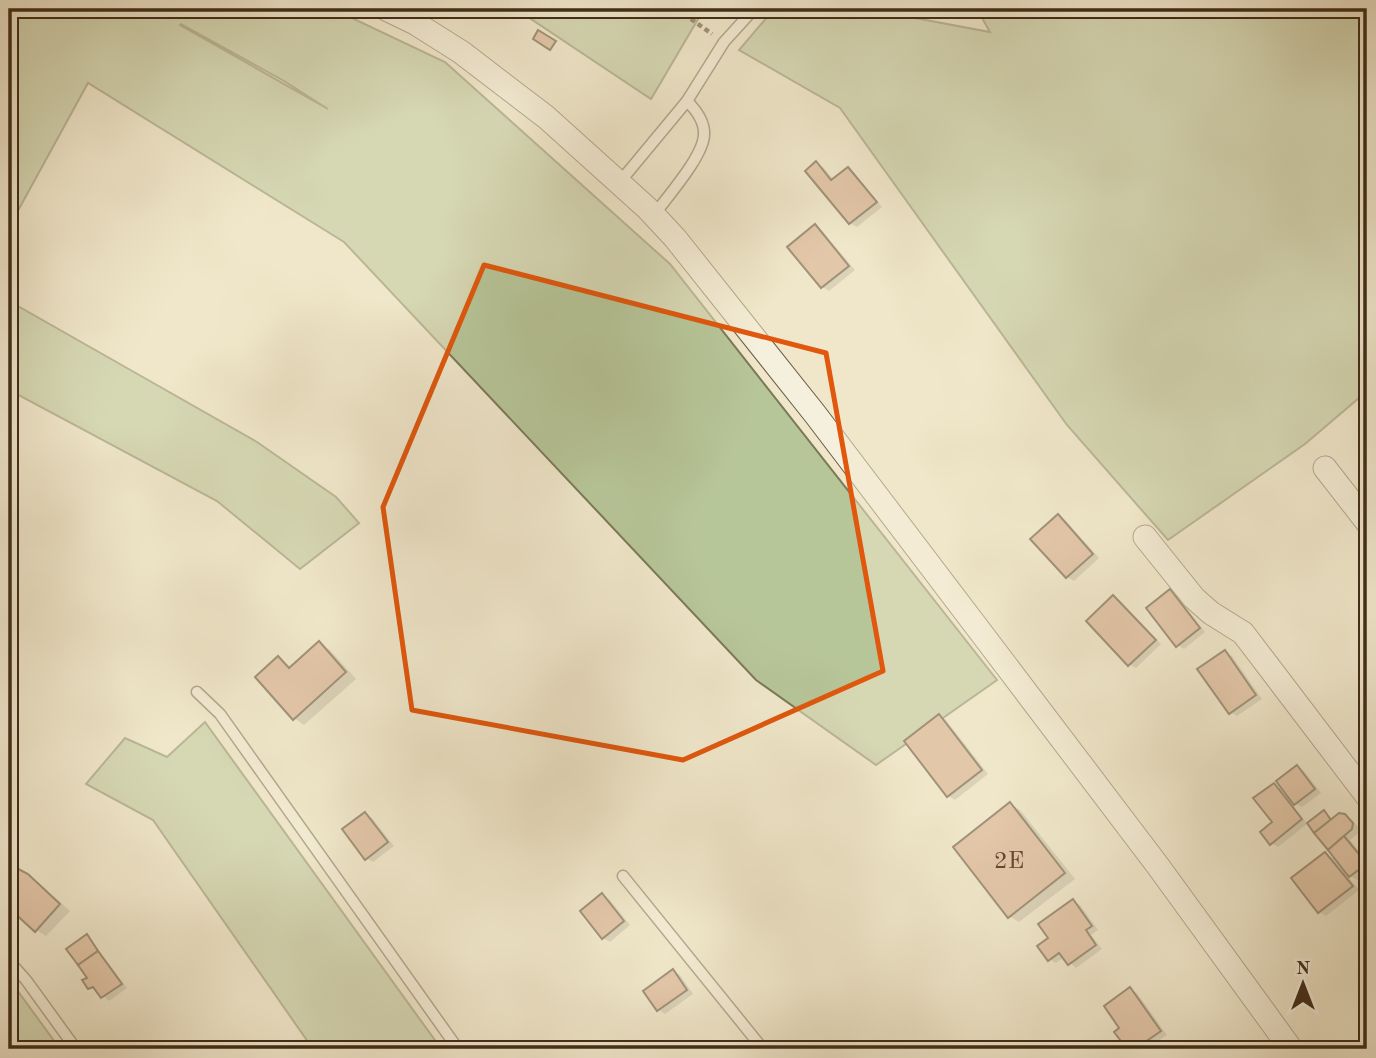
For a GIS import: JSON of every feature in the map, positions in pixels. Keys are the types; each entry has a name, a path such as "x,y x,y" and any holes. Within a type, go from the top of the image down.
{"street":[{"path":"386,9 415,23 461,52 546,117 654,215 675,238 823,424 1158,866 1291,1049"},
{"path":"1325,468 1367,522"},
{"path":"1145,537 1194,597 1211,613 1243,633 1367,796"}],"lane":[{"path":"619,183 687,101 724,42 754,9"},
{"path":"654,215 696,157 704,137 699,117 687,101"},
{"path":"197,692 220,714 458,1049"},
{"path":"623,876 763,1049"},
{"path":"9,961 76,1049"}],"path":[{"path":"677,9 724,42"}],"highlighted area":[{"path":"484,265 826,353 883,671 683,760 412,710 383,507"}],"green space":[{"path":"9,9 333,9 445,62 670,264 997,680 876,765 756,680 344,242 88,83 9,227","holes":["181,24 284,81 328,109 180,25"]},
{"path":"516,9 704,9 651,99"},
{"path":"783,9 867,9 990,32 977,9 1367,9 1367,407 1359,398 1305,444 1168,540 1067,425 840,108 739,50 769,15"},
{"path":"9,301 257,442 336,497 359,523 300,569 217,501 9,390"},
{"path":"205,722 437,1043 431,1049 313,1049 153,820 86,784 125,738 167,757"},
{"path":"9,979 60,1049 9,1049"}],"building":[{"path":"538,30 556,41 550,50 533,39"},
{"path":"816,161 831,180 848,167 877,202 849,224 805,171"},
{"path":"815,224 849,266 821,288 787,247"},
{"path":"1058,514 1093,554 1066,578 1030,539"},
{"path":"1170,589 1200,628 1176,647 1146,608"},
{"path":"1113,595 1156,640 1128,666 1086,621"},
{"path":"319,641 346,672 293,720 255,677 278,656 289,668"},
{"path":"1225,650 1256,695 1229,714 1197,669"},
{"path":"939,714 982,770 947,797 904,741"},
{"path":"1297,765 1315,789 1294,805 1276,781"},
{"path":"1274,783 1302,819 1270,845 1260,832 1272,822 1253,798"},
{"path":"1010,802 1065,873 1008,918 953,847"},
{"path":"1324,810 1331,820 1314,833 1307,823"},
{"path":"365,812 388,842 365,860 342,829"},
{"path":"1339,813 1345,814 1353,823 1352,829 1328,850 1314,833"},
{"path":"1344,836 1367,864 1349,877 1328,850"},
{"path":"1325,852 1353,886 1318,913 1291,878"},
{"path":"9,864 28,874 60,904 35,932 9,908"},
{"path":"602,893 624,921 602,939 580,911"},
{"path":"1073,899 1092,926 1086,930 1096,945 1068,965 1059,953 1048,961 1037,946 1048,938 1038,924"},
{"path":"87,934 98,951 78,965 66,949"},
{"path":"98,951 122,984 101,998 93,987 88,989 82,980 87,978 78,965"},
{"path":"673,969 687,990 657,1011 643,991"},
{"path":"1130,987 1161,1031 1135,1049 1132,1046 1127,1049 1114,1032 1119,1028 1104,1006"}]}
